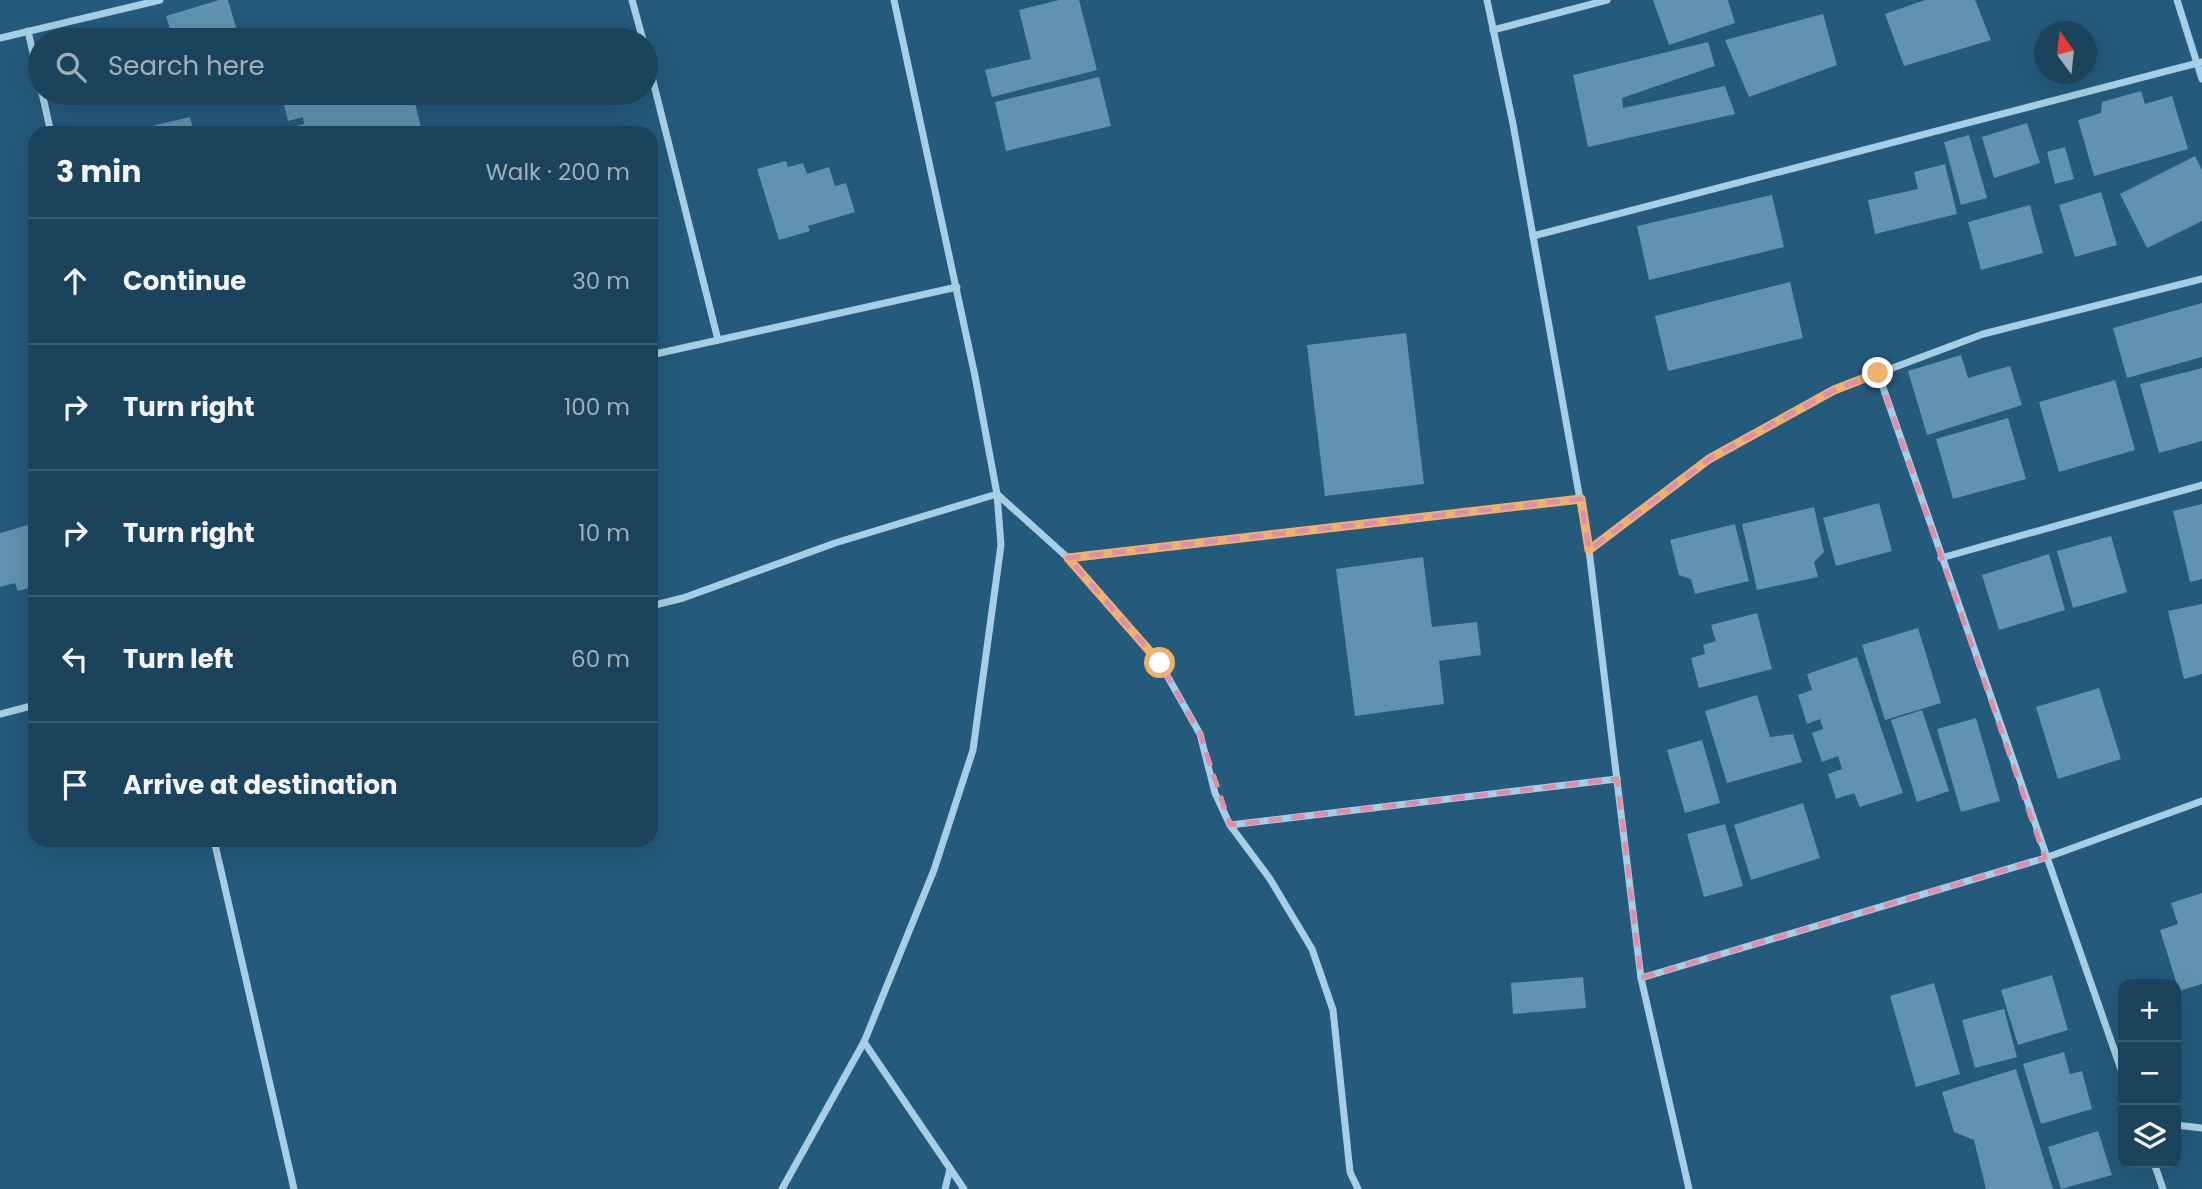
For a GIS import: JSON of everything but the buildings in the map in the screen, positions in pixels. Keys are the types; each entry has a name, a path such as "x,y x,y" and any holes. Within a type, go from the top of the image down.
{"street":[{"path":"41,28 160,0"},
{"path":"632,0 640,28"},
{"path":"782,1189 864,1042 934,870 973,750 1001,545 997,494 957,287 894,0"},
{"path":"1487,0 1581,499 1641,978 1689,1189"},
{"path":"1493,30 1607,0"},
{"path":"2177,0 2200,63 2202,79"},
{"path":"0,38 28,31"},
{"path":"1533,236 2200,63"},
{"path":"658,101 718,340"},
{"path":"45,105 49,126"},
{"path":"1589,550 1709,459 1834,390 1983,334 2202,279"},
{"path":"658,353 957,287"},
{"path":"1878,373 2118,1061"},
{"path":"1941,558 2202,485"},
{"path":"997,494 1068,558 1160,663 1200,734 1215,793 1230,825 1270,879 1312,949 1334,1010 1350,1172 1358,1189"},
{"path":"658,604 683,598 835,543 997,494"},
{"path":"1068,558 1581,499"},
{"path":"0,714 28,707"},
{"path":"1230,825 1617,779"},
{"path":"1641,978 2045,858 2202,801"},
{"path":"216,847 294,1189"},
{"path":"864,1042 964,1189"},
{"path":"2181,1126 2202,1128"},
{"path":"2156,1168 2163,1189"},
{"path":"944,1189 950,1169"}],"highlighted area":[{"path":"1878,373 2045,858 1641,978 1617,779 1230,825 1200,734 1160,663 1068,558 1581,499 1589,550 1709,459 1834,390"}],"route":[{"path":"1160,663 1068,558 1581,499 1589,550 1709,459 1834,390 1878,373"}]}
